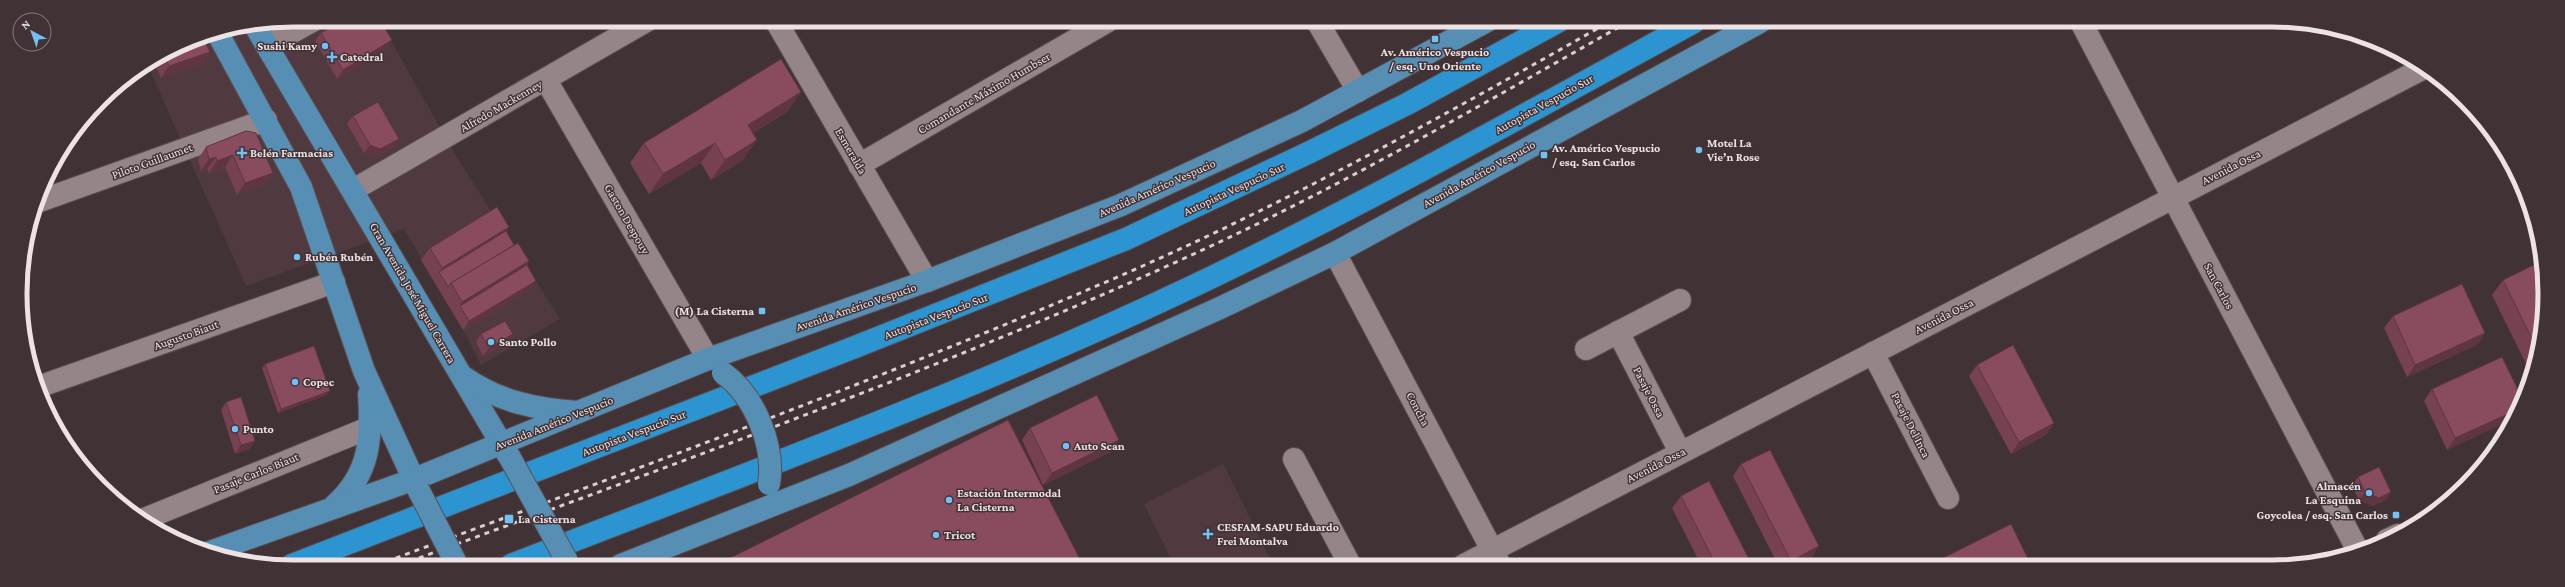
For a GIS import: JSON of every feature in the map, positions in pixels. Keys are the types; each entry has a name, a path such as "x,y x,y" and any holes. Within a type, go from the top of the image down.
{"highway":[{"name":"Autopista Vespucio Sur","path":"305,560 790,373 1119,242 1310,152 1407,104 1550,27"},
{"name":"Autopista Vespucio Sur","path":"524,560 885,421 1120,320 1315,227 1685,27"}],"main road":[{"name":"Avenida Américo Vespucio","path":"218,549 332,507 415,484 505,450 581,412 710,365 1024,245 1182,179 1358,91 1477,27"},
{"name":"Avenida Américo Vespucio","path":"644,559 849,475 1113,357 1335,253 1751,27"},
{"name":"Gran Avenida José Miguel Carrera","path":"257,29 505,450 566,560"},
{"path":"220,37 301,187 364,371 415,484 454,560"},
{"path":"710,365 744,392 754,409 769,452 771,468 769,484 763,498 751,514"},
{"path":"332,507 349,490 361,470 370,445 371,427 369,394 364,371"},
{"path":"461,376 486,391 514,403 581,412"},
{"path":"236,554 243,539"}],"street":[{"path":"267,46 301,27"},
{"name":"Alfredo Mackenney","path":"352,190 636,27"},
{"name":"Esmeralda","path":"779,27 927,282"},
{"name":"Comandante Máximo Humbser","path":"859,165 1098,27"},
{"path":"1321,27 1358,91"},
{"name":"San Carlos","path":"2084,27 2356,546"},
{"name":"Avenida Ossa","path":"1484,560 1496,557 1680,452 2418,71"},
{"name":"Gaston Despouy","path":"546,80 710,365"},
{"name":"Piloto Guillaumet","path":"44,199 266,120"},
{"name":"Concha","path":"1335,253 1496,557"},
{"name":"Augusto Biaut","path":"43,385 334,282"},
{"path":"1586,349 1680,300"},
{"name":"Pasaje Ossa","path":"1618,332 1680,452"},
{"name":"Pasaje Del Inca","path":"1873,353 1948,498"},
{"name":"Pasaje Carlos Biaut","path":"149,517 371,427"},
{"path":"1294,459 1347,560"}],"shaded area":[{"path":"294,27 383,27 456,156 560,319 481,365 463,329 404,229 246,286 149,69 176,54 192,47 242,32 259,29"},
{"name":"CESFAM-SAPU Eduardo Frei Montalva","path":"1223,464 1271,560 1172,560 1144,504"}],"building":[{"path":"331,27 384,27 392,40 343,70 321,33"},
{"path":"205,42 210,52 169,66 166,59"},
{"path":"781,59 801,92 748,125 757,140 725,160 715,143 663,174 644,143"},
{"path":"378,102 399,139 380,149 370,145 353,116"},
{"path":"246,131 256,133 273,173 245,183 233,155 217,161 216,157 209,159 206,147"},
{"path":"497,207 509,227 442,268 430,248"},
{"path":"506,231 514,245 451,283 448,287 439,272"},
{"path":"518,243 529,261 462,302 451,283"},
{"path":"2536,264 2538,294 2534,342 2503,280"},
{"path":"527,265 536,281 469,321 460,306"},
{"path":"2462,284 2485,333 2415,365 2393,316"},
{"path":"505,321 513,334 489,348 481,334"},
{"path":"2013,345 2054,423 2019,442 1977,365"},
{"name":"Copec","path":"314,346 330,391 281,409 265,364"},
{"path":"2502,357 2519,392 2510,413 2455,438 2432,389"},
{"name":"Auto Scan","path":"1097,395 1119,440 1052,473 1030,428"},
{"path":"241,397 255,441 241,445 226,402"},
{"name":"Estación Intermodal La Cisterna","path":"1008,420 1080,560 726,560"},
{"path":"1770,450 1819,546 1790,560 1741,464"},
{"path":"2379,467 2391,492 2379,498 2365,492 2358,477"},
{"path":"1709,481 1749,560 1713,560 1681,496"},
{"path":"2011,524 2029,560 1939,560"}],"railway":[{"path":"391,560 658,461 845,389 1122,275 1185,247 1308,187 1369,155 1600,27"},
{"path":"414,560 707,452 911,374 1112,291 1211,246 1318,194 1422,138 1619,27"}],"place":[{"name":"Av. Américo Vespucio / esq. Uno Oriente","path":"1435,39"},
{"name":"Sushi Kamy","path":"325,46"},
{"name":"Catedral","path":"332,57"},
{"name":"Motel La Vie’n Rose","path":"1699,150"},
{"name":"Belén Farmacias","path":"242,153"},
{"name":"Av. Américo Vespucio / esq. San Carlos","path":"1544,155"},
{"name":"Rubén Rubén","path":"297,257"},
{"name":"(M) La Cisterna","path":"762,311"},
{"name":"Santo Pollo","path":"491,342"},
{"name":"Copec","path":"295,382"},
{"name":"Punto","path":"235,429"},
{"name":"Auto Scan","path":"1066,446"},
{"name":"Almacén La Esquina","path":"2369,493"},
{"name":"Estación Intermodal La Cisterna","path":"949,500"},
{"name":"Goycolea / esq. San Carlos","path":"2396,515"},
{"name":"La Cisterna","path":"509,519"},
{"name":"CESFAM-SAPU Eduardo Frei Montalva","path":"1208,534"},
{"name":"Tricot","path":"936,535"}]}
